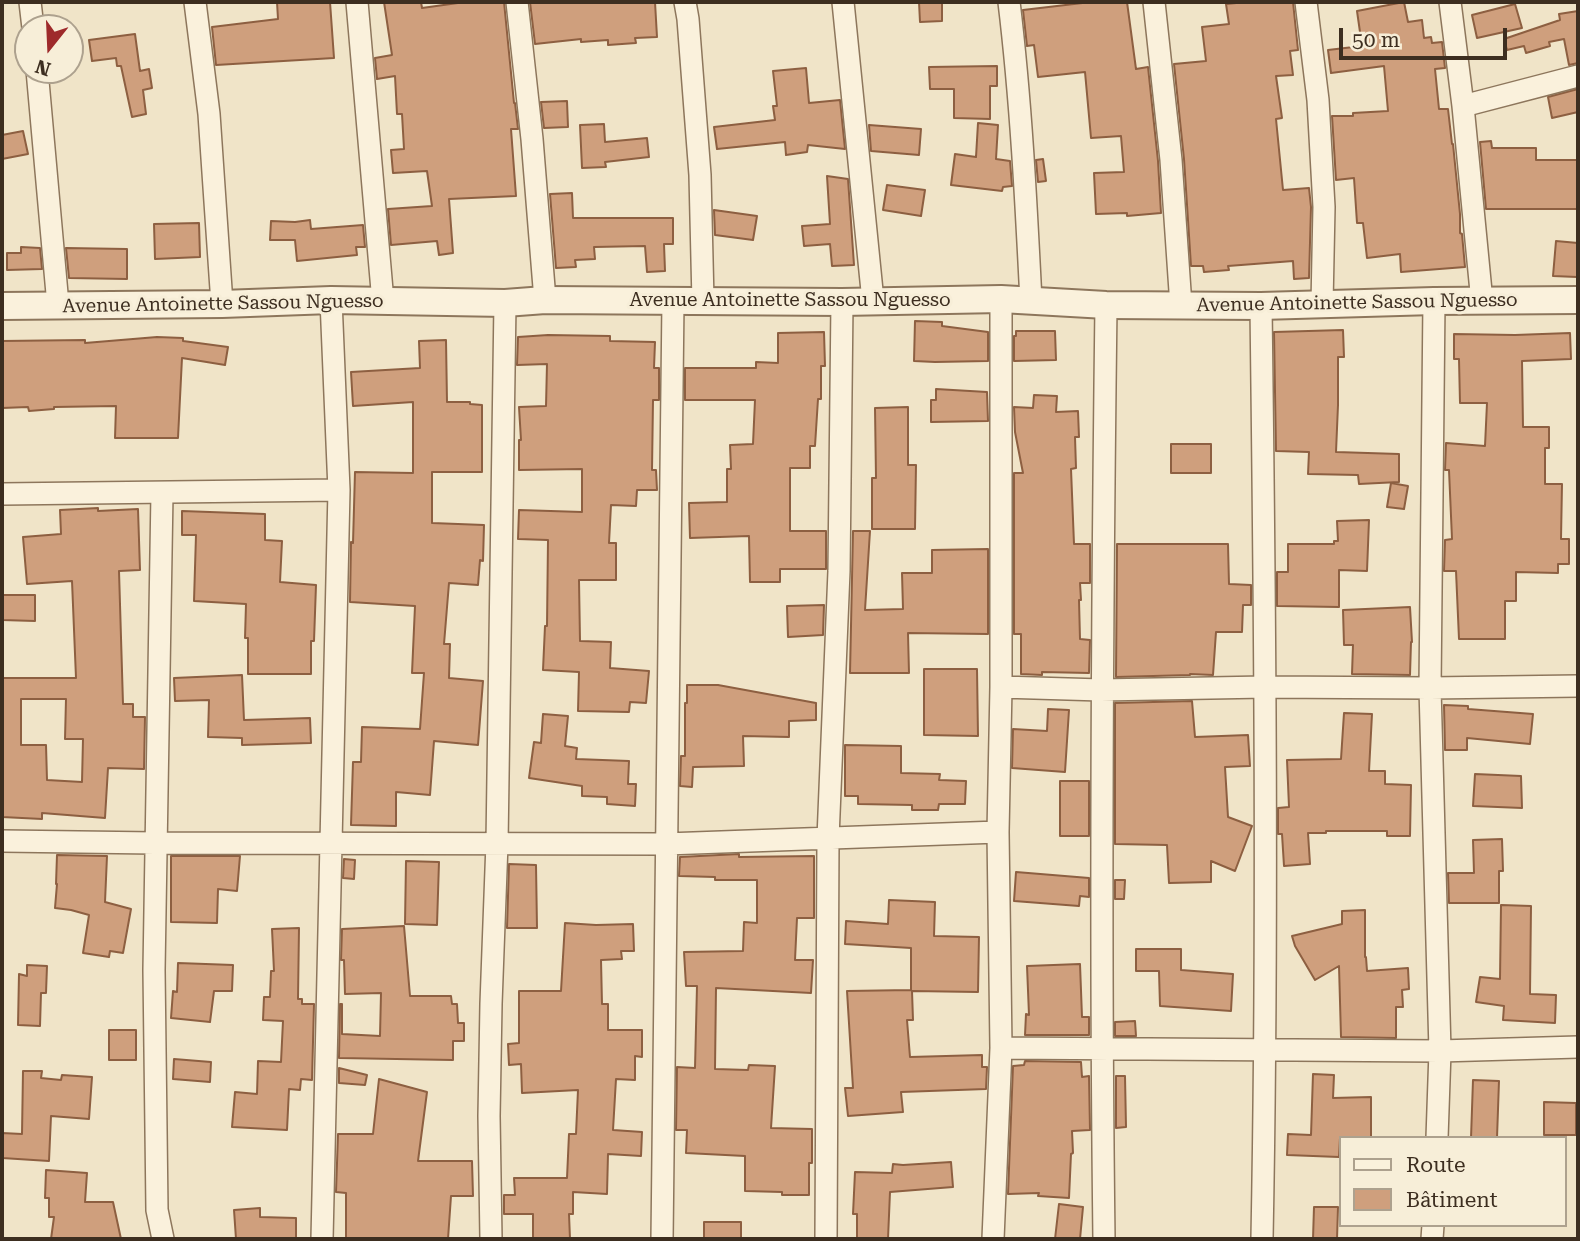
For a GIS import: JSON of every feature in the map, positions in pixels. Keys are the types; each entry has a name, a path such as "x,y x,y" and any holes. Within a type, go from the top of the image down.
{"street":[{"path":"195,2 209,114 222,304"},
{"path":"357,2 383,302"},
{"path":"517,2 532,139 545,300"},
{"path":"685,2 700,174 703,302"},
{"path":"843,2 873,301"},
{"path":"1009,2 1024,150 1031,301"},
{"path":"1154,2 1171,160 1181,306"},
{"path":"1306,2 1318,100 1324,206 1322,304"},
{"path":"1450,2 1482,302"},
{"path":"1463,106 1578,76"},
{"path":"38,84 58,305"},
{"path":"993,1239 1001,1048 998,832 1001,687 1001,299"},
{"name":"Avenue Antoinette Sassou Nguesso","path":"2,306 331,300 505,303 545,300 842,302 1001,299 1106,304 1261,306 1578,300"},
{"path":"322,1239 339,490 331,300"},
{"path":"662,1239 673,301"},
{"path":"1434,301 1430,688 1440,1051 1437,1136"},
{"path":"826,1239 828,838 839,571 842,302"},
{"path":"491,1239 489,1116 497,843 505,303"},
{"path":"1104,1239 1101,690 1106,304"},
{"path":"1261,306 1266,1050 1262,1239"},
{"path":"2,494 339,490"},
{"path":"162,493 153,970 157,1210 163,1239"},
{"path":"1001,687 1101,690 1578,686"},
{"path":"2,841 666,844 998,832"},
{"path":"1001,1048 1440,1051 1578,1048"}],"building":[{"path":"277,2 330,2 334,58 216,65 212,27 278,19"},
{"path":"384,2 421,2 422,8 465,2 504,2 518,129 511,129 516,196 449,199 453,253 439,255 437,241 391,245 388,209 432,206 427,171 393,173 391,150 404,149 402,114 397,114 395,76 377,79 375,58 392,55"},
{"path":"530,2 655,2 657,37 635,38 636,43 608,45 608,40 581,42 581,39 535,44"},
{"path":"919,2 942,2 942,21 920,22"},
{"path":"1091,2 1127,2 1136,69 1148,67 1161,213 1127,216 1127,213 1096,214 1094,173 1124,172 1121,136 1091,138 1085,72 1038,77 1034,45 1027,46 1023,10"},
{"path":"1293,2 1298,50 1290,51 1293,75 1276,76 1282,118 1276,119 1283,190 1309,188 1309,278 1294,279 1293,261 1228,266 1229,270 1204,272 1203,266 1191,266 1174,64 1206,61 1202,27 1229,24 1226,4"},
{"path":"1404,2 1408,22 1422,20 1424,38 1431,37 1432,43 1442,42 1445,68 1435,69 1439,109 1448,109 1465,267 1401,272 1400,254 1367,258 1363,223 1357,223 1354,178 1336,180 1332,116 1388,111 1384,66 1331,73 1328,50 1362,46 1357,11"},
{"path":"1515,4 1522,28 1477,38 1472,15"},
{"path":"1578,11 1578,63 1569,65 1564,39 1549,42 1550,46 1526,53 1524,46 1507,50 1504,39 1560,20 1559,14"},
{"path":"135,34 140,71 149,69 152,88 143,90 146,114 132,117 121,66 117,66 116,58 92,61 89,40"},
{"path":"997,66 997,86 990,86 990,119 954,118 954,89 930,89 929,67"},
{"path":"806,68 809,103 840,100 845,149 808,145 807,152 786,155 785,142 717,149 714,127 775,120 773,106 777,106 773,71"},
{"path":"1578,89 1578,112 1552,118 1548,97"},
{"path":"567,101 568,127 544,128 541,102"},
{"path":"978,123 998,125 996,159 1010,161 1012,186 1003,187 1002,191 951,185 955,154 976,157"},
{"path":"604,124 605,142 647,138 649,157 605,162 606,167 582,168 580,125"},
{"path":"869,125 921,129 919,155 871,151"},
{"path":"23,131 28,154 2,159 2,135"},
{"path":"1491,141 1492,148 1536,148 1536,160 1578,160 1578,209 1486,209 1480,142"},
{"path":"1043,159 1046,181 1038,182 1036,160"},
{"path":"827,176 848,179 854,265 832,266 830,244 804,246 802,226 830,224"},
{"path":"887,185 925,190 921,216 883,210"},
{"path":"572,193 573,218 673,218 673,244 664,244 665,271 647,272 645,246 594,247 595,259 575,260 576,267 556,268 550,194"},
{"path":"714,210 757,216 753,240 715,235"},
{"path":"310,220 311,229 363,225 365,247 356,247 357,255 297,261 295,240 270,240 271,221"},
{"path":"199,223 200,257 155,259 154,224"},
{"path":"1556,241 1578,243 1577,277 1553,276"},
{"path":"21,247 40,248 42,269 7,270 7,253 21,253"},
{"path":"66,248 127,249 127,279 69,278"},
{"path":"915,321 942,322 942,326 988,332 988,361 914,361"},
{"path":"1343,330 1344,357 1338,357 1336,452 1399,454 1399,482 1359,484 1358,475 1308,474 1309,452 1276,451 1274,332"},
{"path":"1016,331 1055,331 1056,360 1014,361"},
{"path":"824,332 825,366 821,366 821,399 818,399 815,446 810,446 810,468 790,468 790,531 826,531 826,569 780,569 780,582 750,582 749,536 690,538 689,503 727,502 727,469 731,469 730,445 753,444 755,400 685,400 685,368 756,368 756,362 778,363 778,333"},
{"path":"1570,333 1571,359 1522,361 1523,427 1549,427 1549,448 1545,448 1545,484 1562,484 1561,539 1569,539 1569,564 1558,564 1558,573 1516,572 1516,601 1505,601 1505,639 1459,639 1456,571 1444,571 1445,540 1452,539 1449,470 1445,470 1446,443 1485,446 1487,403 1460,403 1459,359 1454,359 1454,334"},
{"path":"610,336 610,341 655,342 654,368 659,368 659,400 653,400 652,470 656,470 657,490 637,490 636,506 611,505 609,543 616,543 616,580 579,580 580,641 611,642 610,668 649,671 646,703 630,702 629,712 578,711 579,672 543,670 547,626 548,540 518,539 519,510 582,512 582,469 519,470 519,407 546,406 547,364 517,365 518,337"},
{"path":"157,337 183,338 183,341 228,347 225,365 182,358 178,438 115,438 116,406 54,407 29,411 28,407 2,408 2,341 85,340 85,343"},
{"path":"446,340 447,402 482,405 482,472 432,472 432,523 484,525 483,561 480,560 478,585 449,583 444,644 450,644 449,678 483,681 478,745 434,741 430,795 396,792 396,826 351,825 353,762 361,762 362,727 420,729 424,673 412,673 415,606 350,602 355,472 413,473 413,402 353,406 351,372 420,368 419,341"},
{"path":"936,389 987,392 988,421 931,422 931,400 936,400"},
{"path":"1034,395 1057,396 1056,412 1078,411 1076,468 1071,469 1074,544 1090,544 1090,583 1080,583 1079,600 1080,639 1090,640 1089,673 1021,674 1021,634 1014,634 1014,473 1023,473 1015,432 1014,407 1033,408"},
{"path":"908,407 908,465 916,465 915,529 872,529 872,478 876,478 875,408"},
{"path":"1171,444 1211,444 1211,473 1171,473"},
{"path":"1391,483 1408,486 1404,509 1387,507"},
{"path":"138,509 140,570 119,571 123,704 133,704 133,717 145,717 144,769 108,768 105,818 42,813 42,819 2,817 2,678 76,678 72,581 27,584 23,537 61,534 60,510","holes":["21,699 66,699 65,739 83,739 82,782 47,780 46,745 21,745"]},
{"path":"182,511 265,514 265,540 282,541 280,582 316,585 311,674 248,674 246,604 194,601 196,535 182,535"},
{"path":"1369,520 1367,571 1339,570 1339,607 1277,606 1277,572 1288,572 1288,544 1334,544 1334,541 1338,541 1337,521"},
{"path":"853,531 870,531 865,610 903,609 902,573 932,573 932,550 988,549 988,634 908,633 909,673 850,673"},
{"path":"1117,544 1228,544 1229,584 1251,585 1251,605 1243,605 1242,632 1216,632 1213,675 1116,677"},
{"path":"2,595 35,595 35,621 2,620"},
{"path":"824,605 823,635 788,637 787,606"},
{"path":"1410,607 1410,675 1352,674 1353,645 1344,645 1343,610"},
{"path":"924,669 977,669 978,736 924,735"},
{"path":"242,675 244,720 310,718 311,743 242,745 242,738 208,737 209,700 175,701 174,678"},
{"path":"687,685 718,685 816,703 816,720 789,721 789,737 743,736 744,766 693,767 692,787 680,786 681,756 685,756"},
{"path":"1192,701 1195,737 1248,735 1250,766 1225,767 1228,817 1252,826 1235,871 1211,861 1211,882 1169,883 1167,845 1115,844 1115,703"},
{"path":"1444,705 1533,714 1530,744 1467,738 1467,750 1445,750"},
{"path":"1048,709 1069,710 1065,772 1012,768 1013,729 1047,731"},
{"path":"1344,713 1372,714 1369,771 1385,771 1385,784 1411,785 1410,836 1387,836 1387,831 1308,833 1310,864 1284,866 1282,834 1278,834 1278,808 1289,807 1287,760 1341,759"},
{"path":"543,714 568,716 565,746 577,748 576,759 629,761 628,784 636,784 635,806 607,804 607,797 582,796 582,786 529,778 534,742 541,743"},
{"path":"845,745 901,746 901,773 940,774 939,780 966,781 965,804 939,804 938,810 912,810 912,805 858,804 858,796 845,796"},
{"path":"1475,774 1521,776 1522,808 1473,806"},
{"path":"1060,781 1089,781 1089,836 1060,836"},
{"path":"1502,839 1503,871 1499,871 1499,903 1449,903 1448,873 1474,873 1473,840"},
{"path":"739,854 739,857 814,856 814,918 797,918 795,960 813,960 811,993 716,988 715,1069 748,1070 749,1065 775,1066 771,1128 812,1129 809,1195 745,1191 745,1156 686,1153 687,1130 676,1130 677,1067 695,1068 697,986 686,986 684,952 743,951 744,922 757,923 757,880 715,880 715,877 679,876 680,857"},
{"path":"57,855 107,856 105,902 131,909 123,953 110,951 109,957 83,953 89,915 55,908"},
{"path":"171,856 240,856 237,891 218,889 217,923 171,922"},
{"path":"344,859 355,860 354,879 343,878"},
{"path":"406,861 439,862 437,925 405,924"},
{"path":"509,864 536,865 537,928 507,928"},
{"path":"1016,872 1089,878 1089,897 1080,896 1079,906 1014,901"},
{"path":"1115,880 1125,880 1124,899 1115,899"},
{"path":"889,900 935,902 934,936 979,937 978,992 912,991 913,1020 907,1020 910,1057 982,1055 982,1067 987,1067 986,1089 901,1092 903,1112 848,1116 845,1088 853,1088 847,991 911,990 911,948 845,944 846,921 888,924"},
{"path":"1501,905 1531,906 1530,994 1556,995 1555,1023 1503,1020 1504,1006 1476,1002 1480,977 1500,979"},
{"path":"1365,910 1367,971 1408,968 1409,989 1402,990 1403,1007 1396,1007 1396,1038 1341,1037 1339,966 1315,980 1292,936 1342,924 1342,911"},
{"path":"565,923 633,924 634,951 621,951 622,959 601,960 602,1004 608,1004 608,1030 642,1030 642,1057 635,1056 635,1080 616,1079 613,1130 642,1132 641,1156 608,1154 607,1194 573,1192 573,1214 569,1214 570,1239 533,1239 533,1214 504,1214 504,1195 515,1195 514,1178 567,1178 569,1134 576,1134 578,1090 522,1093 521,1064 509,1065 508,1044 519,1043 519,991 561,991"},
{"path":"404,926 410,996 451,996 452,1004 457,1004 458,1023 464,1023 464,1041 453,1041 453,1060 339,1058 340,1004 342,1034 380,1036 381,993 345,994 344,960 341,960 342,929"},
{"path":"299,928 298,999 302,999 302,1004 314,1004 312,1080 301,1079 300,1090 289,1089 287,1130 232,1127 235,1092 257,1094 258,1061 281,1062 283,1021 263,1020 264,997 270,997 271,971 274,971 272,929"},
{"path":"1136,949 1181,949 1181,970 1233,974 1231,1011 1160,1006 1159,971 1136,971"},
{"path":"178,963 233,965 232,991 214,991 210,1022 171,1018 173,991 177,992"},
{"path":"1080,964 1082,1017 1089,1017 1089,1035 1025,1035 1026,1014 1029,1015 1027,966"},
{"path":"27,965 47,966 46,993 41,993 40,1026 18,1025 19,974 27,976"},
{"path":"1135,1021 1136,1036 1115,1036 1115,1022"},
{"path":"109,1030 136,1030 136,1060 109,1060"},
{"path":"174,1059 211,1062 210,1082 173,1079"},
{"path":"1025,1061 1081,1062 1082,1077 1089,1076 1090,1130 1072,1131 1069,1198 1038,1196 1039,1193 1008,1194 1013,1066 1024,1065"},
{"path":"339,1068 367,1075 365,1085 339,1083"},
{"path":"23,1071 42,1071 41,1078 61,1080 62,1075 92,1077 89,1119 51,1116 49,1161 2,1158 2,1133 22,1134"},
{"path":"1313,1074 1334,1075 1333,1098 1371,1097 1371,1136 1338,1136 1338,1157 1287,1155 1288,1134 1311,1135"},
{"path":"1116,1076 1125,1076 1126,1127 1116,1128"},
{"path":"379,1079 427,1092 418,1161 472,1161 473,1196 451,1196 448,1239 346,1239 346,1193 336,1192 338,1134 373,1134"},
{"path":"1473,1080 1499,1081 1497,1136 1471,1136"},
{"path":"1544,1102 1576,1103 1576,1135 1544,1135"},
{"path":"951,1162 953,1187 890,1192 888,1239 857,1239 857,1214 853,1214 855,1172 892,1173 893,1164"},
{"path":"46,1170 87,1173 85,1202 113,1202 121,1239 51,1239 54,1217 49,1217 49,1198 45,1198"},
{"path":"1059,1204 1083,1207 1080,1239 1055,1239"},
{"path":"1314,1207 1338,1207 1337,1239 1313,1239"},
{"path":"260,1208 260,1217 296,1218 296,1239 236,1239 234,1210"},
{"path":"704,1222 741,1222 741,1239 704,1239"}]}
